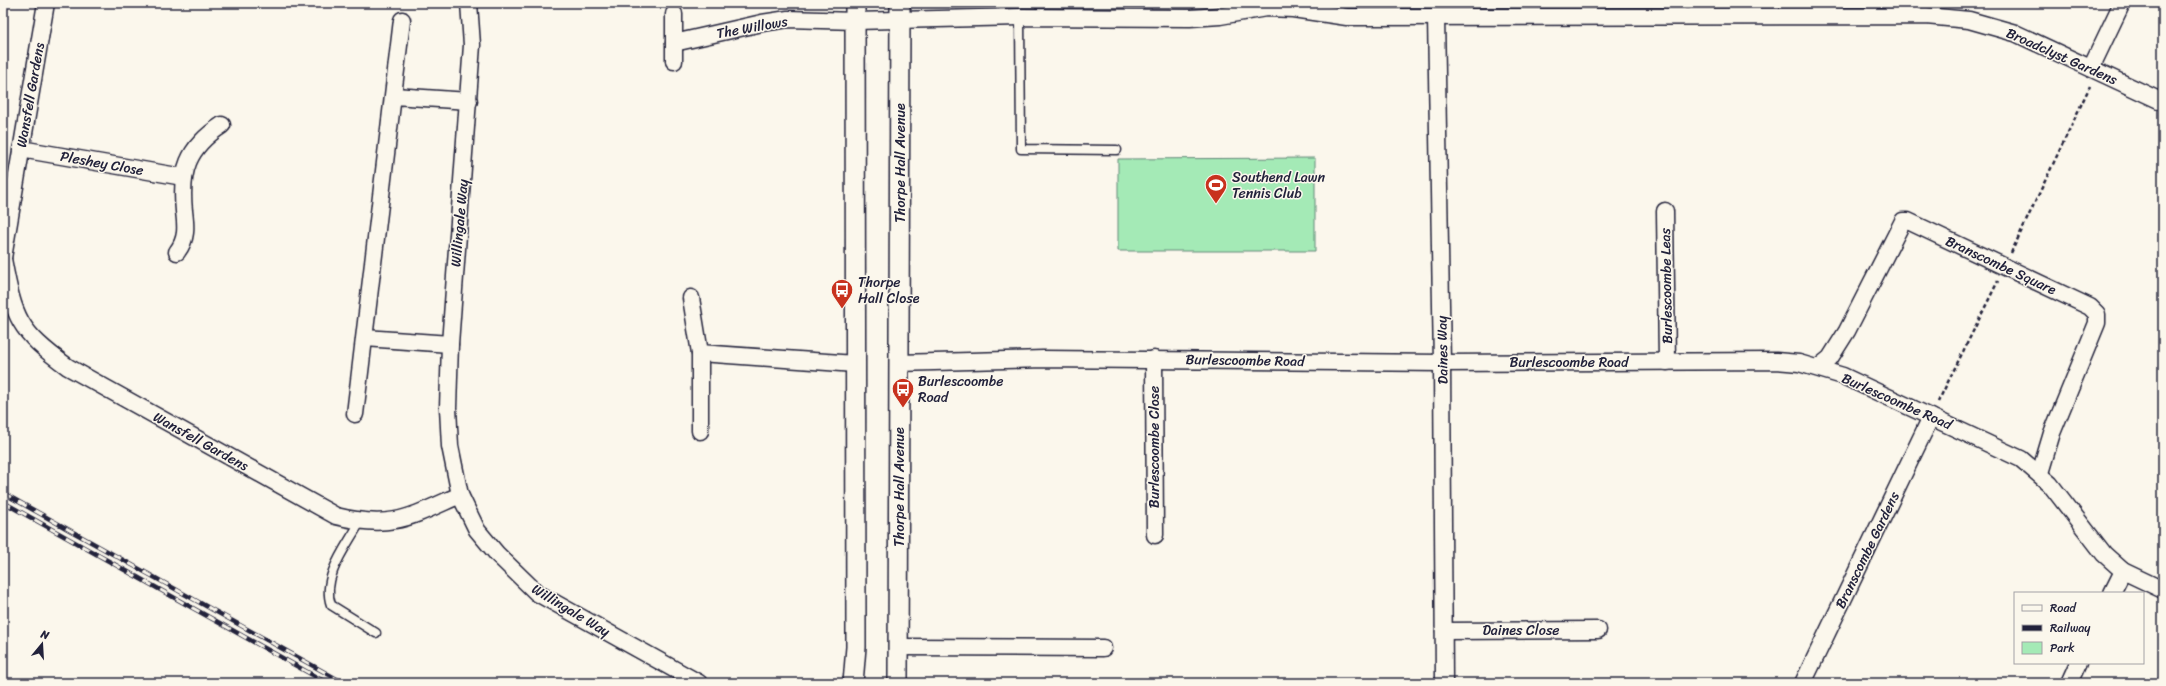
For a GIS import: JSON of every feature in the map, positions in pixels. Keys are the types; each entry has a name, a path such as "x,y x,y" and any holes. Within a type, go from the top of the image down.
{"street":[{"name":"Wansfell Gardens","path":"46,3 3,258 14,308 23,328 43,349 68,367 336,516 360,522 385,522 407,518 460,495"},
{"name":"Willingale Way","path":"469,3 472,45 450,344 448,408 450,446 460,495 478,530 497,554 537,593 699,683"},
{"path":"2094,70 2122,3"},
{"name":"Broadclyst Gardens","path":"855,12 900,11 1020,18 1155,10 1220,16 1266,8 1293,9 1347,17 1926,16 1969,20 1993,26 2035,41 2163,102"},
{"name":"Thorpe Hall Avenue","path":"898,683 900,11"},
{"path":"853,683 856,647 855,12"},
{"name":"The Willows","path":"674,43 762,23 855,12"},
{"path":"674,14 674,61"},
{"name":"Daines Way","path":"1436,17 1442,363 1444,683"},
{"path":"355,414 402,20"},
{"path":"394,96 469,101"},
{"path":"177,252 182,246 186,230 183,177 187,163 202,140 222,125"},
{"name":"Pleshey Close","path":"21,150 183,177"},
{"name":"Burlescoombe Leas","path":"1665,211 1667,362"},
{"name":"Branscombe Square","path":"1819,367 1830,358 1847,331 1903,221 1908,221 2090,307 2097,314 2097,323 2052,433 2040,473"},
{"path":"691,298 700,353 700,431"},
{"path":"365,338 450,344"},
{"path":"700,353 855,364"},
{"name":"Burlescoombe Road","path":"899,363 1043,359 1442,363 1776,361 1799,363 1819,367 1843,376 2021,459 2040,473 2050,484 2104,554 2123,571 2163,590"},
{"name":"Burlescoombe Close","path":"1154,359 1155,535"},
{"name":"Branscombe Gardens","path":"1803,683 1931,417"},
{"path":"2112,592 2123,571"},
{"name":"Daines Close","path":"1444,631 1598,630"},
{"path":"899,647 1103,648"},
{"path":"2069,683 2078,664"}],"lane":[{"path":"1020,18 1021,149 1117,150"},
{"path":"360,522 333,569 329,584 328,597 331,605 376,633"}],"path":[{"path":"1931,417 2005,267 2094,70"}],"green space":[{"name":"Southend Lawn Tennis Club","path":"1315,158 1315,251 1118,251 1118,159"}],"railway":[{"path":"3,493 344,683"},
{"path":"3,502 327,683"}],"place":[{"name":"Southend Lawn Tennis Club","path":"1216,204"},
{"name":"Thorpe Hall Close","path":"842,310"},
{"name":"Burlescoombe Road","path":"903,408"}]}
